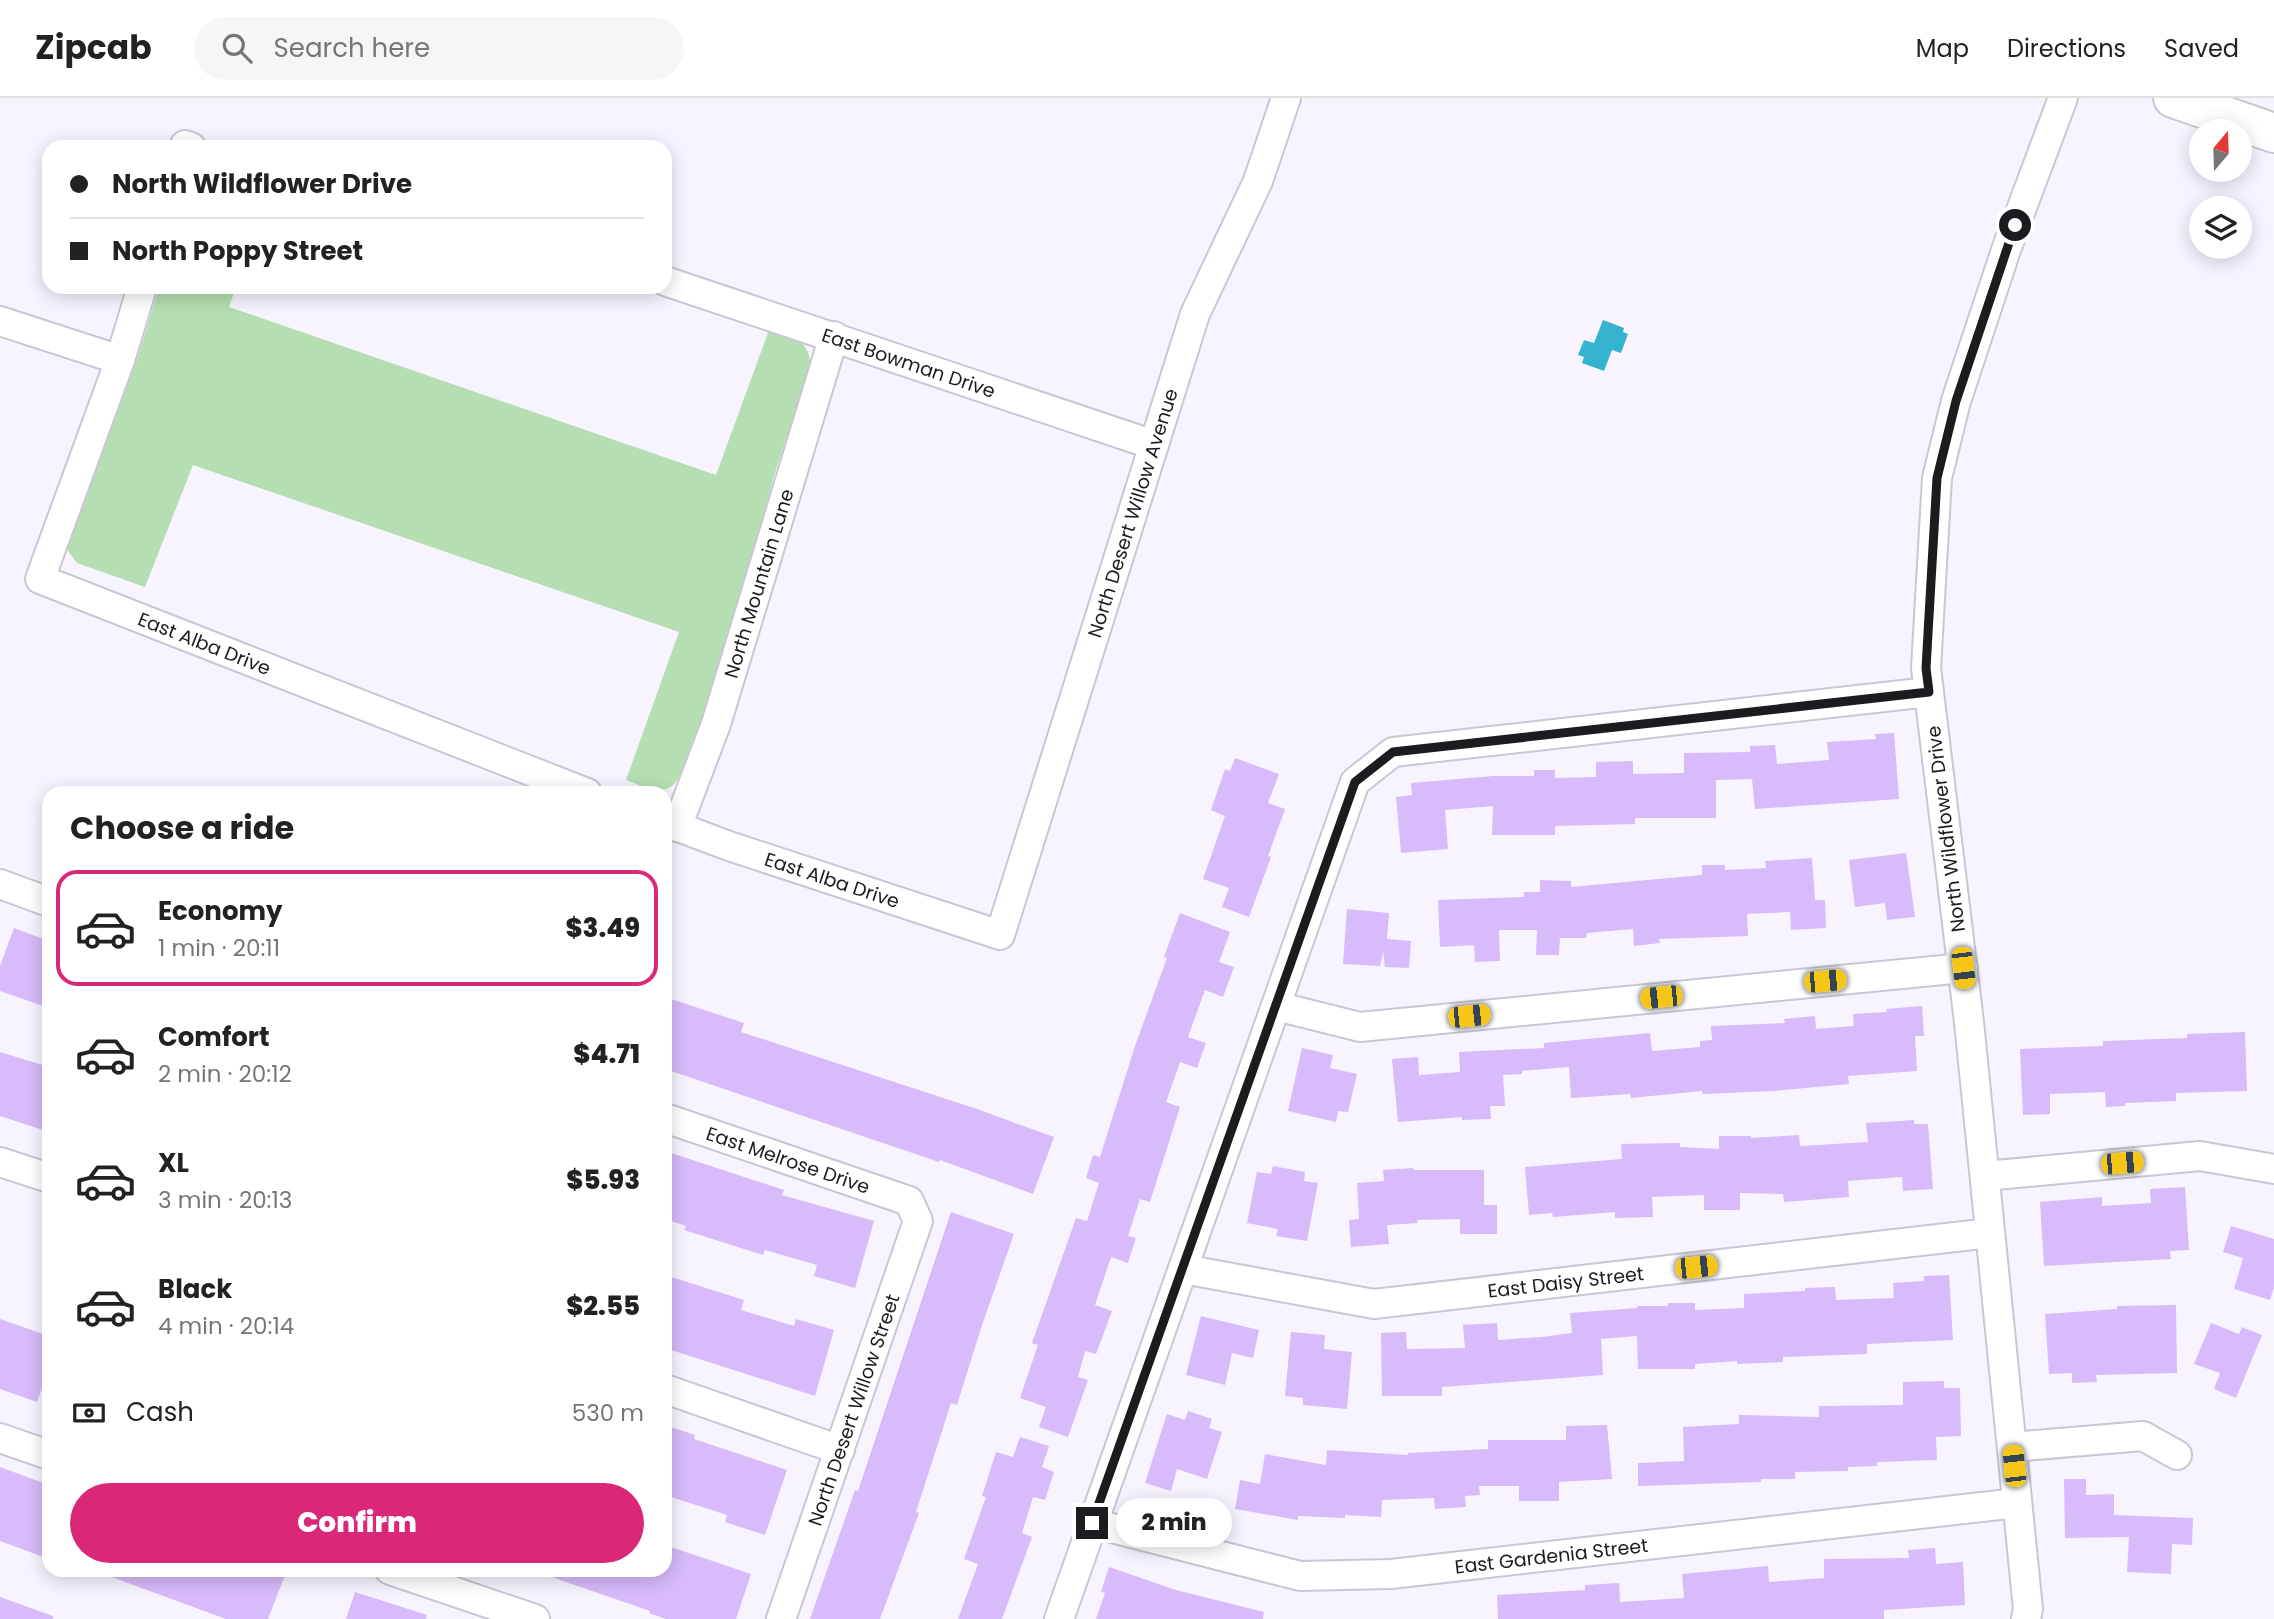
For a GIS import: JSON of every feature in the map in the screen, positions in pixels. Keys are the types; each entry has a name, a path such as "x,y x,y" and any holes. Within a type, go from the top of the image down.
{"main road":[{"path":"2173,98 2274,133"}],"street":[{"name":"North Desert Willow Avenue","path":"1000,935 1195,314 1258,181 1286,98"},
{"name":"North Wildflower Drive","path":"2026,1619 2028,1609 1963,968 1926,668 1937,478 1956,401 2006,250 2063,98"},
{"name":"East Bowman Drive","path":"672,283 1154,445"},
{"path":"0,321 120,360 140,294"},
{"name":"North Mountain Lane","path":"672,822 716,724 834,336"},
{"name":"East Alba Drive","path":"120,360 40,579 569,786"},
{"path":"1059,1619 1355,782 1393,752 1929,692"},
{"name":"East Alba Drive","path":"672,824 729,846 1000,935"},
{"path":"0,884 42,899"},
{"path":"1276,1006 1360,1027 1963,968"},
{"name":"East Melrose Drive","path":"672,1120 909,1201"},
{"path":"1984,1176 2200,1156 2274,1169"},
{"path":"0,1162 42,1176"},
{"name":"North Desert Willow Street","path":"781,1619 918,1221 909,1201"},
{"name":"East Daisy Street","path":"1183,1269 1374,1304 1990,1233"},
{"path":"672,1392 840,1450"},
{"path":"2012,1447 2143,1436 2177,1455"},
{"path":"0,1438 42,1453"},
{"name":"East Gardenia Street","path":"1092,1523 1300,1576 1391,1574 2017,1503"},
{"path":"411,1577 535,1619"}],"green space":[{"path":"157,294 234,294 229,307 716,475 769,330 798,340 807,349 811,366 775,473 713,691 684,769 672,786 641,786 626,780 679,632 193,465 145,587 77,563 68,551 67,537 136,363"}],"water":[{"path":"1603,320 1624,328 1623,332 1628,334 1621,353 1612,350 1604,371 1582,363 1584,357 1578,355 1584,340 1594,343"}],"building":[{"path":"1894,733 1899,799 1755,809 1752,779 1716,780 1716,818 1635,818 1635,824 1555,826 1555,835 1492,835 1493,806 1445,810 1448,849 1401,853 1396,797 1412,795 1411,783 1493,776 1534,776 1534,770 1555,770 1555,778 1596,777 1596,762 1633,761 1633,774 1684,773 1684,753 1750,752 1750,746 1775,745 1777,764 1829,760 1827,742 1876,739 1875,734"},
{"path":"1235,758 1279,774 1268,803 1285,809 1249,917 1222,907 1229,888 1203,879 1225,816 1211,810 1225,769 1230,771"},
{"path":"1906,853 1915,917 1887,920 1885,903 1855,907 1849,860"},
{"path":"1812,858 1815,900 1825,900 1826,928 1791,930 1790,912 1747,914 1748,936 1659,939 1660,943 1634,946 1633,929 1587,933 1586,938 1560,938 1559,955 1536,955 1537,930 1499,930 1500,961 1475,962 1474,945 1440,947 1438,900 1524,897 1524,892 1540,892 1540,880 1571,881 1571,887 1702,875 1702,865 1725,865 1725,870 1766,868 1765,861"},
{"path":"1347,909 1389,913 1387,939 1411,941 1409,968 1385,967 1383,952 1380,966 1343,964"},
{"path":"1180,913 1230,932 1219,962 1234,967 1223,997 1205,990 1188,1037 1206,1043 1197,1068 1180,1062 1166,1102 1180,1107 1150,1202 1140,1199 1128,1236 1136,1238 1128,1263 1111,1257 1095,1305 1112,1311 1096,1354 1085,1351 1078,1377 1088,1380 1068,1437 1039,1427 1046,1407 1020,1398 1038,1345 1032,1343 1076,1218 1087,1221 1099,1183 1086,1178 1093,1155 1100,1157"},
{"path":"14,928 42,938 42,1006 0,991 0,966"},
{"path":"672,999 744,1023 741,1032 1054,1137 1033,1194 940,1160 939,1162 672,1071"},
{"path":"1922,1006 1924,1036 1915,1036 1917,1071 1848,1076 1849,1084 1773,1091 1703,1094 1702,1091 1631,1098 1630,1094 1571,1098 1569,1067 1522,1071 1522,1074 1503,1075 1505,1106 1490,1106 1491,1119 1462,1120 1462,1117 1398,1122 1392,1059 1418,1057 1419,1075 1460,1072 1459,1052 1544,1048 1544,1043 1650,1033 1652,1051 1700,1047 1700,1041 1712,1040 1711,1026 1785,1023 1784,1019 1815,1016 1816,1029 1854,1026 1853,1014"},
{"path":"2245,1032 2247,1091 2176,1093 2176,1101 2125,1103 2125,1106 2106,1107 2105,1092 2050,1094 2050,1114 2023,1115 2020,1049 2103,1046 2103,1041 2187,1038 2187,1034"},
{"path":"1302,1048 1333,1055 1330,1068 1357,1074 1348,1112 1338,1111 1336,1122 1288,1111"},
{"path":"0,1052 42,1065 42,1130 0,1116"},
{"path":"1914,1120 1914,1124 1928,1124 1933,1189 1903,1191 1902,1177 1848,1181 1849,1197 1784,1202 1783,1194 1740,1193 1740,1210 1704,1210 1704,1195 1652,1197 1653,1217 1615,1218 1615,1212 1553,1217 1552,1213 1529,1215 1525,1167 1622,1159 1621,1144 1680,1143 1680,1147 1719,1149 1719,1136 1751,1138 1799,1135 1800,1146 1868,1142 1866,1123"},
{"path":"672,1153 784,1190 782,1195 874,1221 855,1288 814,1276 817,1265 765,1250 763,1255 684,1230 686,1226 672,1221"},
{"path":"1273,1166 1305,1172 1304,1181 1318,1183 1307,1241 1276,1236 1278,1229 1247,1223 1257,1172 1271,1174"},
{"path":"1383,1170 1484,1170 1484,1205 1497,1205 1497,1234 1460,1234 1460,1219 1417,1220 1418,1223 1387,1225 1389,1244 1351,1247 1349,1220 1359,1219 1357,1183 1384,1181"},
{"path":"2185,1187 2189,1250 2170,1251 2171,1259 2044,1266 2040,1202 2102,1197 2102,1206 2151,1203 2150,1189"},
{"path":"951,1212 1014,1234 957,1405 951,1403 916,1512 919,1513 880,1619 810,1619 855,1490 858,1491"},
{"path":"2231,1226 2274,1239 2274,1287 2270,1300 2234,1289 2243,1258 2223,1252"},
{"path":"1949,1275 1953,1340 1867,1344 1867,1354 1783,1357 1783,1362 1737,1364 1737,1361 1695,1364 1695,1369 1638,1369 1637,1336 1601,1339 1603,1375 1442,1387 1442,1396 1382,1396 1381,1333 1406,1332 1407,1349 1465,1348 1463,1325 1497,1323 1498,1340 1542,1337 1572,1333 1570,1313 1637,1306 1668,1306 1668,1303 1695,1303 1695,1310 1744,1308 1744,1294 1805,1291 1805,1288 1835,1287 1836,1300 1894,1298 1893,1283 1924,1281 1924,1276"},
{"path":"672,1277 744,1300 741,1310 794,1326 796,1319 834,1330 815,1396 672,1350"},
{"path":"2176,1305 2177,1373 2096,1375 2097,1382 2072,1383 2072,1373 2049,1374 2045,1314 2117,1309 2117,1306"},
{"path":"1201,1316 1259,1330 1253,1358 1232,1353 1225,1385 1186,1375"},
{"path":"0,1319 42,1334 42,1388 37,1402 0,1389"},
{"path":"2211,1323 2239,1334 2242,1327 2262,1335 2236,1398 2214,1389 2220,1373 2194,1364"},
{"path":"1291,1332 1325,1335 1324,1349 1352,1352 1347,1409 1303,1405 1303,1398 1285,1396"},
{"path":"1944,1381 1944,1388 1960,1388 1961,1436 1936,1437 1937,1460 1877,1462 1877,1466 1848,1467 1848,1471 1795,1472 1795,1479 1761,1479 1761,1482 1638,1486 1638,1463 1684,1461 1683,1427 1739,1424 1739,1415 1819,1417 1819,1406 1903,1405 1903,1382"},
{"path":"1188,1411 1212,1419 1209,1428 1222,1432 1207,1479 1177,1469 1171,1491 1145,1483 1167,1414 1185,1420"},
{"path":"1607,1425 1612,1479 1559,1482 1559,1501 1519,1501 1519,1486 1479,1486 1480,1495 1465,1496 1466,1507 1435,1509 1434,1498 1382,1500 1381,1517 1298,1516 1298,1520 1235,1509 1240,1480 1260,1484 1265,1454 1326,1465 1327,1450 1408,1455 1488,1449 1488,1440 1566,1440 1566,1426"},
{"path":"672,1427 695,1435 694,1439 787,1470 765,1535 725,1522 727,1515 672,1497"},
{"path":"1020,1437 1049,1446 1042,1467 1054,1472 1045,1500 1033,1497 1022,1533 1032,1537 1002,1619 958,1619 978,1564 964,1559 986,1497 982,1496 996,1452 1013,1457"},
{"path":"0,1467 42,1482 42,1556 0,1541"},
{"path":"2064,1479 2086,1479 2086,1495 2114,1494 2114,1515 2193,1518 2192,1545 2172,1544 2171,1574 2127,1572 2129,1537 2065,1538"},
{"path":"672,1547 751,1574 736,1619 666,1619 649,1613 650,1611 552,1577 672,1577"},
{"path":"1935,1548 1936,1564 1963,1562 1965,1605 1884,1610 1884,1619 1498,1619 1497,1595 1585,1590 1585,1585 1619,1583 1620,1602 1684,1598 1682,1574 1768,1566 1769,1582 1824,1578 1824,1559 1909,1558 1908,1550"},
{"path":"1109,1567 1176,1590 1264,1612 1263,1619 1096,1619 1105,1593 1101,1592"},
{"path":"112,1577 284,1577 268,1619 226,1619"},
{"path":"355,1592 427,1615 426,1619 346,1619"},
{"path":"0,1597 53,1616 53,1619 0,1619"}],"route":[{"path":"1092,1523 1355,782 1393,752 1929,692 1926,668 1937,478 1956,401 2015,225"}]}
